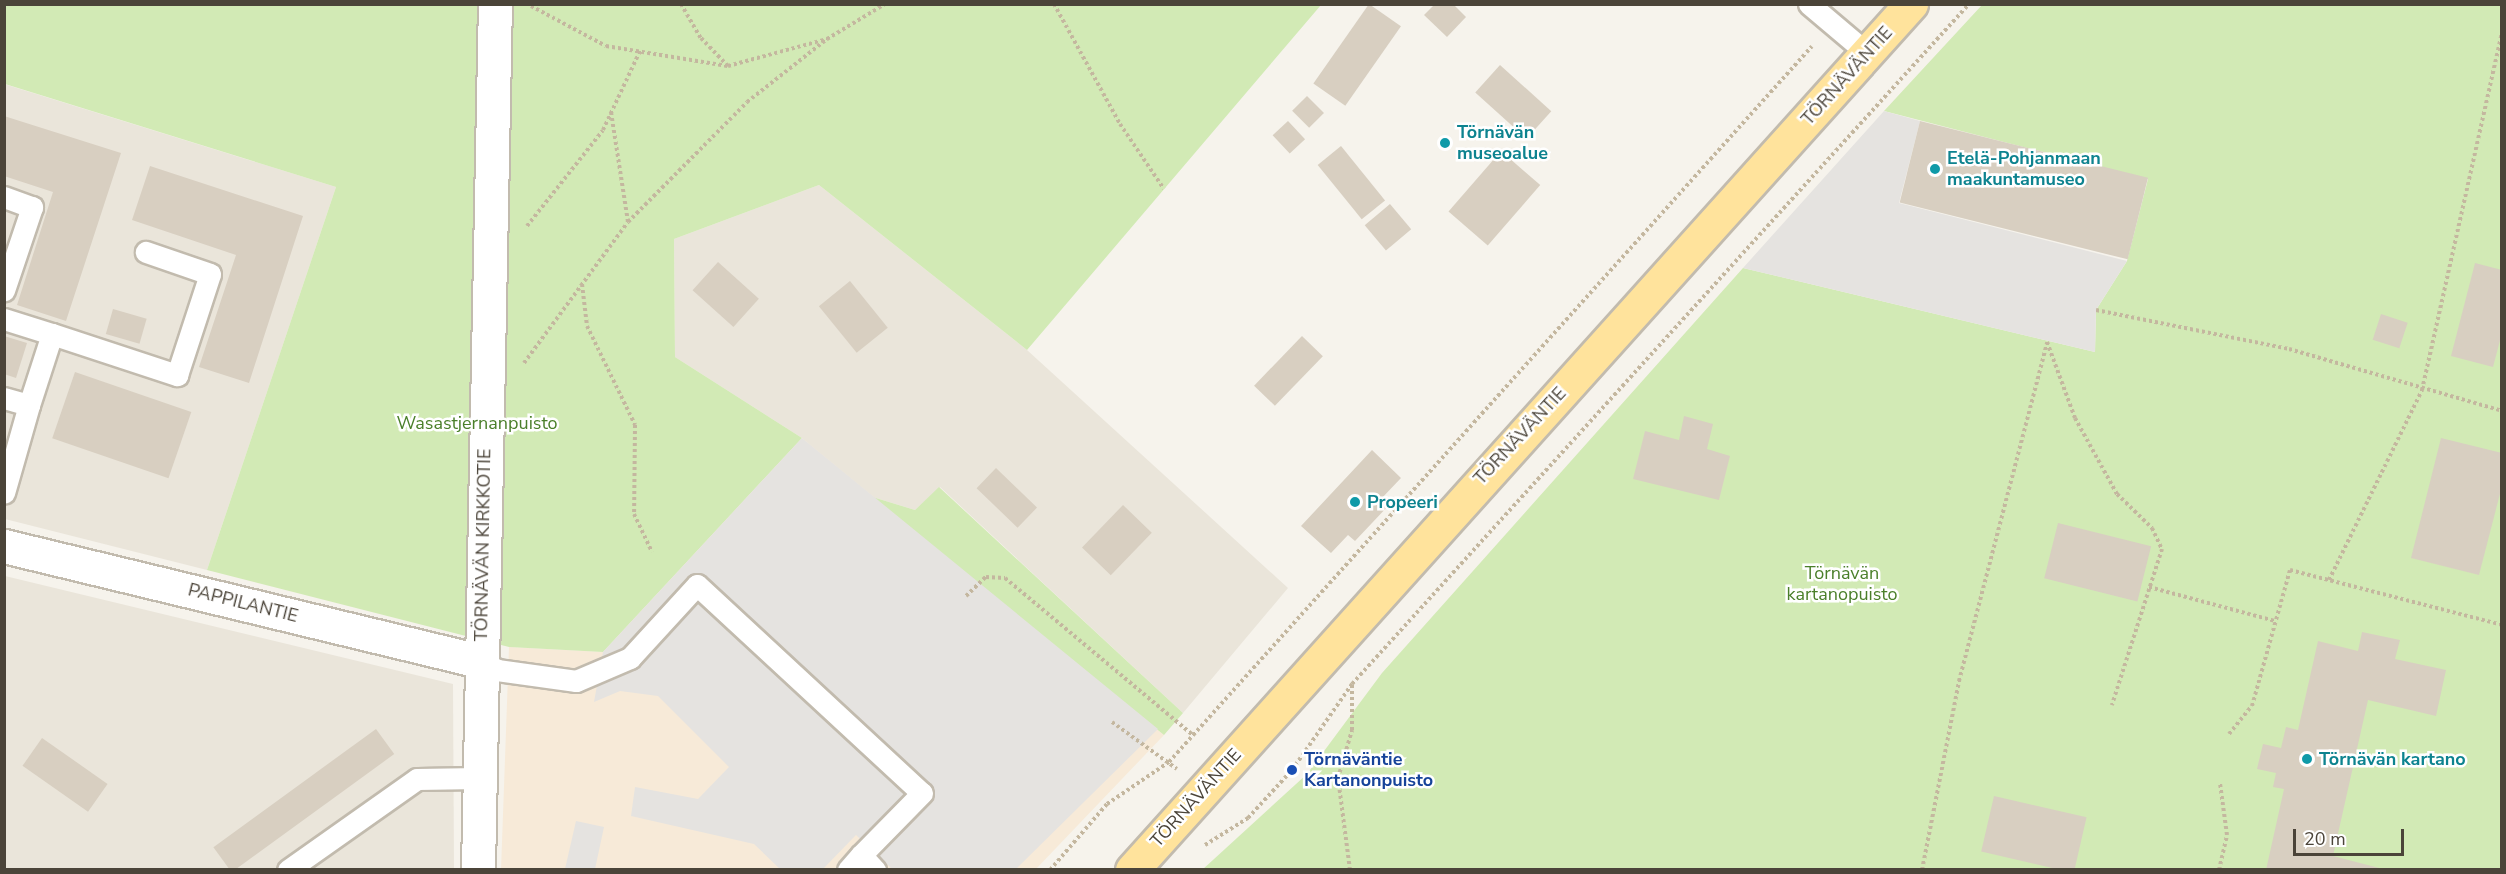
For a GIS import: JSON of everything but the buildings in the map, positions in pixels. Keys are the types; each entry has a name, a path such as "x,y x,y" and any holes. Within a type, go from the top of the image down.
{"main road":[{"name":"TÖRNÄVÄNTIE","path":"1132,870 1911,4"}],"street":[{"name":"TÖRNÄVÄN KIRKKOTIE","path":"478,870 495,4"},
{"name":"PAPPILANTIE","path":"4,546 481,661"}],"lane":[{"path":"1809,4 1834,22 1867,53"},
{"path":"4,197 32,207 4,290"},
{"path":"4,319 177,375 210,274 146,252"},
{"path":"4,493 52,334"},
{"path":"4,398 29,405"},
{"path":"481,661 497,670 576,681 630,658 697,585 922,793 862,865"},
{"path":"288,870 417,779 479,778"}],"path":[{"path":"528,4 606,46 641,49 728,66 826,39"},
{"path":"681,4 700,38 728,66"},
{"path":"520,369 628,222 747,102 826,39 885,4"},
{"path":"1054,4 1120,124 1164,189"},
{"path":"1201,848 1248,818 1323,730 1352,684 1969,4"},
{"path":"1050,870 1107,804 1169,762 1834,22"},
{"path":"2329,580 2422,390 2502,31"},
{"path":"491,271 611,112 641,49"},
{"path":"611,112 628,222"},
{"path":"582,283 587,326 635,425 634,514 652,552"},
{"path":"2096,310 2289,349 2422,390 2502,411"},
{"path":"1922,870 1959,681 2047,342 2074,418 2117,494 2152,528 2162,549 2112,705"},
{"path":"2229,735 2252,706 2290,570 2502,625"},
{"path":"966,596 986,577 1005,578 1193,735"},
{"path":"2149,587 2275,621"},
{"path":"1350,870 1338,778 1352,730 1352,684"},
{"path":"1112,722 1169,762 1202,791"},
{"path":"2219,870 2227,835 2220,783"}],"shaded area":[{"path":"4,84 336,187 207,570 5,519"},
{"path":"1884,111 1920,121 1899,203 2127,261 2096,310 2095,352 1743,268"},
{"path":"819,185 1027,350 1288,588 1183,713 940,487 915,510 866,495 802,438 675,357 674,239"},
{"path":"802,438 1164,735 1036,869 501,870 509,647 603,652"},
{"path":"802,438 1158,729 1016,869 892,869 856,835 823,869 780,869 754,844 631,816 635,787 698,799 729,767 658,696 620,691 594,702 603,652"},
{"path":"5,576 453,684 454,869 5,870"},
{"path":"576,821 604,827 595,869 565,869"}],"green space":[{"name":"Wasastjernanpuisto","path":"4,5 1321,5 1027,350 819,185 674,239 675,357 802,438 603,652 509,647 207,570 336,187 5,84"},
{"name":"Törnävän kartanopuisto","path":"1982,5 2501,5 2501,869 1202,870 1307,774 1382,673 1743,268 2095,352 2096,310 2127,261 2148,179 1884,111"},
{"path":"939,487 1183,713 1164,735 866,495 915,510"}],"place":[{"name":"Törnävän museoalue","path":"1445,143"},
{"name":"Etelä-Pohjanmaan maakuntamuseo","path":"1935,169"},
{"name":"Propeeri","path":"1355,502"},
{"name":"Törnävän kartano","path":"2307,759"},
{"name":"Törnäväntie Kartanonpuisto","path":"1292,770"}]}
